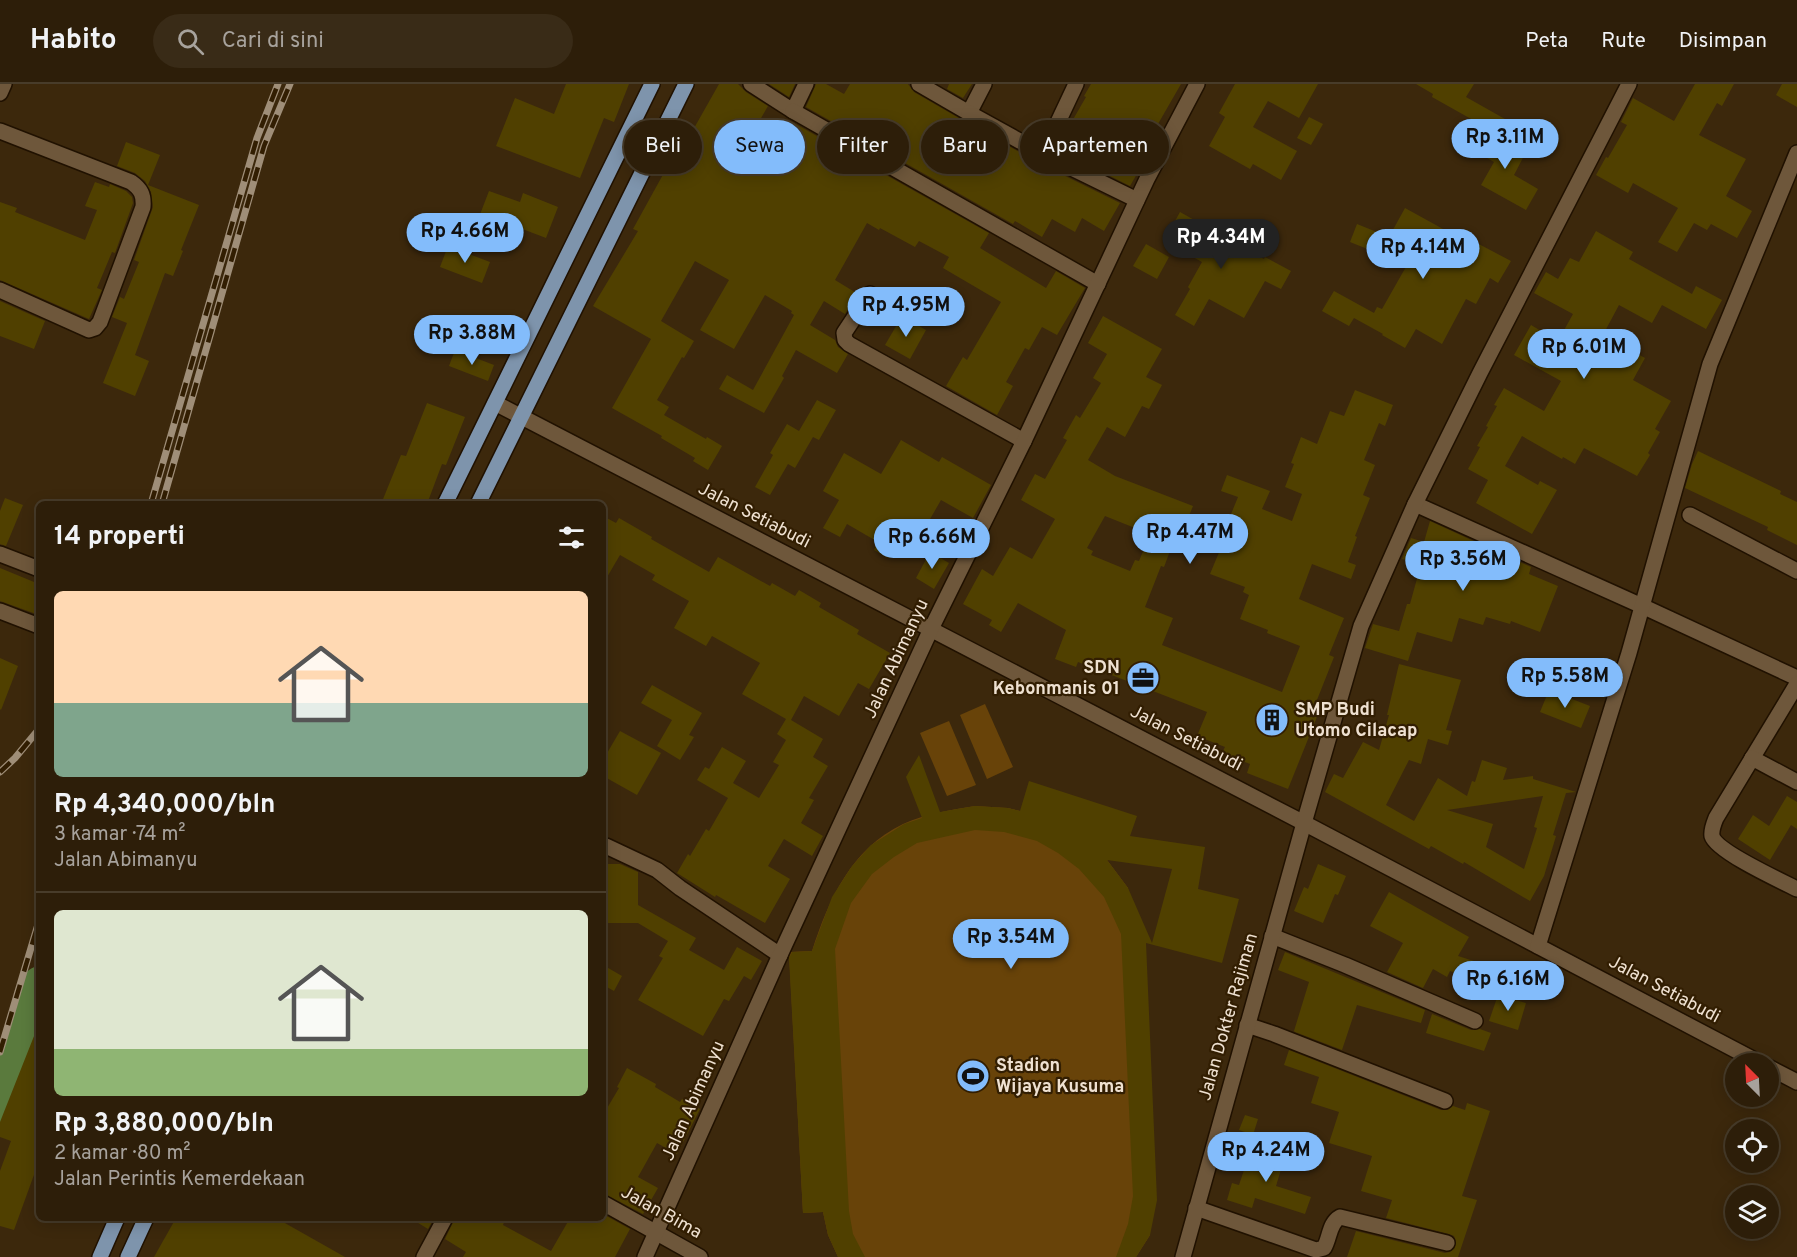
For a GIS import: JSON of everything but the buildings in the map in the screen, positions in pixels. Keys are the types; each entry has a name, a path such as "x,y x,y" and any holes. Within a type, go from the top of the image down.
{"main road":[{"path":"446,501 652,84"},
{"path":"479,501 686,84"},
{"path":"100,1257 116,1221"},
{"path":"128,1257 145,1221"}],"street":[{"path":"0,93 4,84"},
{"path":"751,84 793,111 1098,284"},
{"path":"793,111 806,84"},
{"path":"919,84 1020,141"},
{"path":"969,114 984,84"},
{"path":"1059,120 1076,84"},
{"name":"Jalan Abimanyu","path":"645,1257 780,955 931,629 1024,441 1137,200 1197,84"},
{"name":"Jalan Dokter Rajiman","path":"1185,1256 1196,1208 1247,1025 1361,626 1415,504 1629,84"},
{"path":"0,131 131,182 138,187 144,199 144,207 96,328 89,330 0,290"},
{"path":"1538,946 1629,653 1710,364 1797,153"},
{"path":"1085,174 1137,200"},
{"path":"870,294 844,333 849,344 1024,441"},
{"name":"Jalan Setiabudi","path":"495,403 1741,1053"},
{"path":"1415,504 1797,678"},
{"path":"1690,515 1797,571"},
{"path":"0,554 36,568"},
{"path":"0,611 36,625"},
{"path":"1797,684 1712,827 1712,836 1722,848 1797,890"},
{"path":"1752,758 1797,783"},
{"path":"606,846 657,870 780,955"},
{"path":"1272,936 1345,964 1475,1021"},
{"path":"1247,1025 1445,1101"},
{"path":"1779,1073 1797,1082"},
{"name":"Jalan Bima","path":"606,1205 700,1257"},
{"path":"1196,1208 1316,1250 1324,1248 1332,1224 1336,1218 1340,1217 1447,1243"},
{"path":"424,1257 443,1221"}],"shaded area":[{"path":"985,704 1013,767 987,779 960,715"},
{"path":"949,721 976,785 947,796 920,733"},
{"name":"Stadion Wijaya Kusuma","path":"975,806 1008,808 1045,817 1107,860 1128,888 1150,1235 1136,1257 838,1257 828,1235 823,1212 803,1213 789,952 812,951 826,913 844,877 869,847 903,824 938,813"}],"waterway":[{"path":"0,1109 36,993"}],"railway":[{"path":"152,501 257,138 278,84"},
{"path":"163,501 264,146 290,84"},
{"path":"0,772 36,733"},
{"path":"0,1052 36,931"}],"place":[{"name":"SDN Kebonmanis 01","path":"1143,678"},
{"name":"SMP Budi Utomo Cilacap","path":"1272,720"},
{"name":"Stadion Wijaya Kusuma","path":"973,1076"}]}
